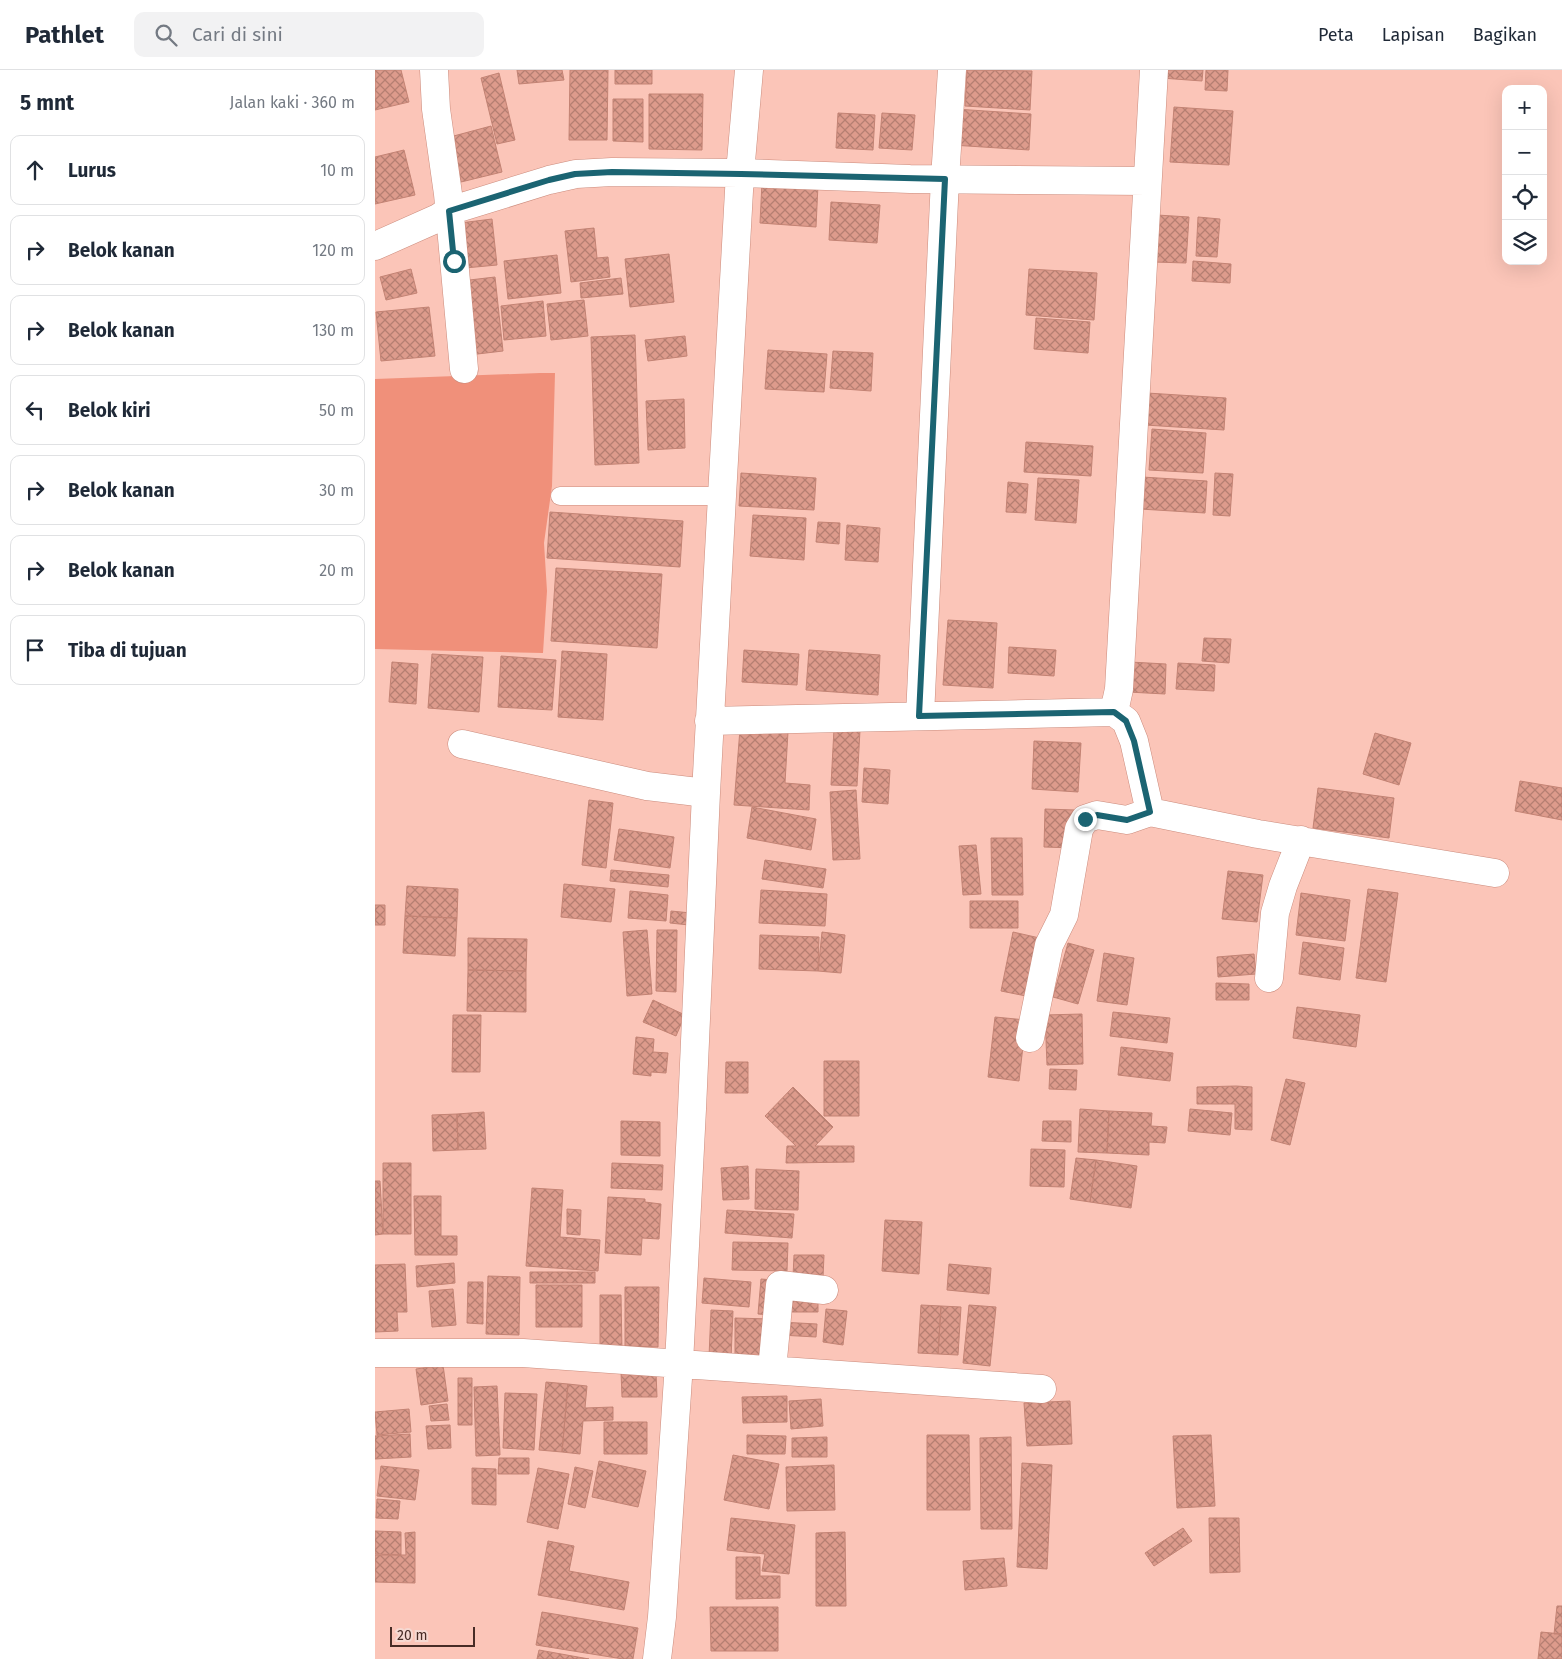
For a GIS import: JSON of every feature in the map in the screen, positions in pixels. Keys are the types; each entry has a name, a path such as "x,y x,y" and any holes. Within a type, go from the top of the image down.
{"street":[{"path":"434,70 436,109 449,211 465,369"},
{"path":"657,1659 663,1617 679,1363 705,793 721,496 749,70"},
{"path":"919,716 952,70"},
{"path":"1114,712 1119,690 1154,70"},
{"path":"375,246 438,218 449,211 549,180 575,174 612,172 1147,182"},
{"path":"709,721 1114,712 1126,721 1134,741 1150,812"},
{"path":"462,744 631,783 705,793"},
{"path":"1030,1038 1049,945 1064,915 1079,829 1085,819 1097,815 1127,820 1150,812 1259,834 1495,872"},
{"path":"1269,978 1275,913 1283,886 1301,840"},
{"path":"772,1370 780,1284 824,1290"},
{"path":"375,1352 523,1353 1041,1389"}],"lane":[{"path":"560,496 721,496"}],"shaded area":[{"path":"555,373 552,486 544,543 547,591 543,653 375,649 375,379"}],"building":[{"path":"375,70 401,70 409,102 375,110"},
{"path":"517,70 562,70 564,80 519,84"},
{"path":"570,70 608,70 607,140 569,140"},
{"path":"615,70 652,70 652,84 615,84"},
{"path":"967,70 1032,71 1030,110 965,106"},
{"path":"1161,70 1203,70 1202,81 1161,78"},
{"path":"1206,70 1228,70 1227,91 1205,90"},
{"path":"499,73 515,140 497,144 481,78"},
{"path":"649,94 703,94 702,150 649,149"},
{"path":"613,99 643,99 643,142 613,141"},
{"path":"1174,107 1233,111 1229,165 1170,162"},
{"path":"955,109 1031,114 1029,150 952,145"},
{"path":"838,113 875,115 873,150 836,148"},
{"path":"882,113 915,115 912,150 879,148"},
{"path":"491,126 502,172 461,182 450,137"},
{"path":"404,150 415,195 375,204 375,157"},
{"path":"762,182 818,185 816,227 760,223"},
{"path":"831,202 880,205 877,243 829,240"},
{"path":"1157,215 1189,217 1186,263 1154,262"},
{"path":"1198,217 1220,219 1217,257 1196,256"},
{"path":"492,219 497,265 465,268 460,223"},
{"path":"594,228 597,258 608,257 610,277 571,282 565,231"},
{"path":"669,254 674,302 630,307 625,259"},
{"path":"557,255 561,293 508,299 504,261"},
{"path":"1193,261 1231,264 1230,283 1192,281"},
{"path":"411,269 417,293 386,300 380,277"},
{"path":"1029,269 1097,273 1094,320 1026,315"},
{"path":"495,277 503,351 469,355 461,281"},
{"path":"621,278 623,294 581,298 580,283"},
{"path":"584,300 588,336 551,340 547,304"},
{"path":"543,301 546,336 504,340 501,306"},
{"path":"429,307 435,356 381,361 376,312"},
{"path":"1036,318 1090,322 1088,353 1034,349"},
{"path":"635,335 639,463 595,465 591,337"},
{"path":"685,336 687,356 648,361 645,340"},
{"path":"768,350 827,354 824,392 765,389"},
{"path":"833,351 873,353 871,391 830,388"},
{"path":"1147,393 1226,398 1224,430 1145,425"},
{"path":"684,399 685,448 648,450 646,401"},
{"path":"1152,429 1206,433 1203,473 1149,470"},
{"path":"1026,442 1093,446 1091,476 1024,472"},
{"path":"741,473 816,478 814,510 739,506"},
{"path":"1215,473 1233,474 1230,516 1213,515"},
{"path":"1142,477 1207,481 1205,513 1140,509"},
{"path":"1038,478 1079,480 1076,523 1035,520"},
{"path":"1008,482 1028,484 1026,513 1006,512"},
{"path":"550,512 683,521 680,567 547,558"},
{"path":"753,515 806,518 804,560 750,556"},
{"path":"818,522 840,523 839,544 816,542"},
{"path":"847,525 880,528 878,562 845,560"},
{"path":"556,568 662,574 657,648 551,641"},
{"path":"948,620 997,623 993,688 943,685"},
{"path":"1204,638 1231,639 1229,663 1202,661"},
{"path":"1009,647 1056,650 1054,676 1008,673"},
{"path":"744,650 799,654 797,685 742,682"},
{"path":"809,650 880,655 878,695 806,690"},
{"path":"562,651 607,654 603,720 558,717"},
{"path":"432,654 483,657 479,712 428,708"},
{"path":"501,656 556,660 552,710 498,707"},
{"path":"392,662 418,664 416,704 389,702"},
{"path":"1130,662 1166,664 1165,694 1128,692"},
{"path":"1178,663 1215,665 1214,691 1176,689"},
{"path":"740,729 788,732 785,783 810,785 809,810 734,805"},
{"path":"834,729 860,730 857,786 831,785"},
{"path":"1375,733 1411,743 1399,785 1363,774"},
{"path":"1034,741 1081,743 1078,792 1032,789"},
{"path":"864,768 890,770 888,804 862,802"},
{"path":"1520,781 1562,788 1562,820 1515,811"},
{"path":"1318,788 1394,798 1389,838 1313,828"},
{"path":"856,790 860,859 833,860 830,792"},
{"path":"589,800 613,803 606,868 582,865"},
{"path":"752,807 816,819 811,850 747,838"},
{"path":"1045,809 1075,810 1074,848 1044,847"},
{"path":"619,829 674,837 670,868 614,860"},
{"path":"991,838 1022,838 1023,895 992,895"},
{"path":"976,845 981,894 963,895 959,846"},
{"path":"765,860 826,869 823,888 762,879"},
{"path":"611,870 669,875 668,887 610,881"},
{"path":"1228,871 1263,875 1257,922 1222,919"},
{"path":"564,884 615,889 611,922 561,917"},
{"path":"407,886 458,889 457,918 405,916"},
{"path":"1368,889 1398,893 1386,982 1356,978"},
{"path":"761,890 827,894 825,926 759,923"},
{"path":"630,891 668,895 666,921 628,918"},
{"path":"1301,893 1350,900 1345,941 1296,935"},
{"path":"970,901 1018,901 1018,928 970,928"},
{"path":"375,905 385,905 385,925 375,925"},
{"path":"671,911 691,913 689,925 670,923"},
{"path":"405,916 457,918 455,956 403,953"},
{"path":"647,930 652,994 627,996 623,932"},
{"path":"657,930 677,930 676,992 656,991"},
{"path":"822,932 845,935 841,973 818,971"},
{"path":"1013,932 1044,939 1031,997 1001,991"},
{"path":"760,935 819,937 818,971 759,969"},
{"path":"468,938 527,939 526,971 468,970"},
{"path":"1303,942 1344,948 1340,980 1299,974"},
{"path":"1068,943 1094,950 1078,1004 1053,997"},
{"path":"1104,953 1134,958 1127,1005 1097,1001"},
{"path":"1254,954 1256,974 1218,977 1217,957"},
{"path":"468,970 526,971 526,1012 467,1011"},
{"path":"1216,983 1249,984 1249,1000 1216,1000"},
{"path":"653,1000 685,1015 676,1036 643,1022"},
{"path":"1297,1007 1360,1015 1356,1047 1293,1038"},
{"path":"1113,1012 1170,1018 1167,1043 1110,1036"},
{"path":"1082,1014 1083,1064 1047,1065 1045,1015"},
{"path":"453,1015 481,1015 480,1072 452,1072"},
{"path":"995,1017 1026,1020 1019,1081 988,1077"},
{"path":"636,1037 654,1039 653,1052 668,1053 666,1073 651,1072 651,1076 633,1074"},
{"path":"1121,1047 1173,1053 1170,1081 1118,1075"},
{"path":"824,1061 859,1061 859,1116 824,1116"},
{"path":"726,1062 748,1062 748,1093 725,1093"},
{"path":"1050,1069 1077,1070 1076,1090 1049,1089"},
{"path":"1286,1079 1305,1083 1290,1145 1271,1140"},
{"path":"793,1087 833,1127 815,1146 854,1146 854,1162 786,1163 787,1146 796,1146 765,1116"},
{"path":"1197,1087 1252,1087 1252,1130 1235,1129 1235,1104 1197,1104"},
{"path":"1080,1109 1109,1111 1107,1153 1078,1152"},
{"path":"1190,1109 1232,1113 1230,1135 1188,1131"},
{"path":"1109,1111 1152,1113 1151,1126 1167,1127 1165,1143 1149,1142 1149,1155 1107,1153"},
{"path":"484,1112 486,1149 458,1150 457,1114"},
{"path":"457,1114 458,1150 433,1151 432,1115"},
{"path":"621,1121 660,1122 660,1156 621,1155"},
{"path":"1043,1121 1071,1121 1071,1142 1042,1141"},
{"path":"1031,1149 1065,1150 1064,1187 1030,1186"},
{"path":"1076,1158 1096,1160 1090,1202 1070,1199"},
{"path":"1096,1160 1137,1166 1131,1208 1090,1202"},
{"path":"383,1163 411,1163 411,1234 383,1234"},
{"path":"612,1163 663,1165 662,1190 611,1188"},
{"path":"748,1166 749,1199 723,1200 721,1168"},
{"path":"756,1169 799,1171 798,1210 755,1209"},
{"path":"375,1181 380,1181 383,1234 375,1235"},
{"path":"532,1188 563,1190 560,1237 600,1240 598,1271 526,1266"},
{"path":"414,1196 441,1196 441,1236 457,1236 457,1255 415,1255"},
{"path":"608,1197 645,1199 645,1202 661,1204 659,1239 642,1238 641,1255 605,1253"},
{"path":"567,1209 581,1210 580,1235 567,1234"},
{"path":"727,1210 794,1214 792,1238 725,1233"},
{"path":"885,1220 922,1222 919,1274 882,1271"},
{"path":"733,1242 788,1243 787,1271 732,1270"},
{"path":"794,1255 824,1255 823,1278 793,1277"},
{"path":"454,1263 455,1283 417,1287 416,1266"},
{"path":"405,1264 407,1312 397,1312 398,1331 375,1332 375,1265"},
{"path":"949,1264 991,1268 989,1294 947,1290"},
{"path":"530,1272 595,1272 595,1283 530,1283"},
{"path":"488,1276 520,1277 519,1335 486,1334"},
{"path":"704,1278 751,1282 749,1307 702,1303"},
{"path":"761,1279 774,1280 771,1315 758,1314"},
{"path":"468,1282 483,1282 483,1324 467,1323"},
{"path":"536,1285 582,1285 582,1327 536,1327"},
{"path":"625,1287 659,1287 658,1347 625,1346"},
{"path":"453,1289 456,1325 432,1327 429,1291"},
{"path":"788,1294 818,1294 818,1312 788,1312"},
{"path":"600,1295 621,1295 622,1352 600,1352"},
{"path":"921,1305 941,1306 938,1354 918,1353"},
{"path":"969,1305 996,1307 990,1366 963,1363"},
{"path":"941,1306 961,1307 958,1355 938,1354"},
{"path":"826,1309 847,1311 843,1345 823,1342"},
{"path":"711,1310 733,1311 731,1359 709,1357"},
{"path":"735,1318 770,1319 770,1361 735,1360"},
{"path":"780,1322 817,1324 816,1337 780,1335"},
{"path":"443,1365 448,1401 421,1405 416,1369"},
{"path":"621,1372 656,1372 657,1397 622,1397"},
{"path":"458,1378 472,1378 472,1425 458,1425"},
{"path":"546,1382 568,1384 562,1452 539,1450"},
{"path":"568,1384 587,1386 585,1408 613,1407 613,1420 583,1421 580,1454 562,1452"},
{"path":"497,1386 500,1455 476,1456 474,1387"},
{"path":"505,1393 537,1394 534,1450 503,1448"},
{"path":"787,1396 787,1422 743,1423 742,1397"},
{"path":"821,1399 823,1426 791,1429 789,1401"},
{"path":"1070,1401 1072,1444 1027,1446 1024,1403"},
{"path":"447,1404 449,1420 431,1421 429,1406"},
{"path":"409,1409 411,1432 377,1435 375,1412"},
{"path":"604,1422 647,1422 647,1454 604,1454"},
{"path":"450,1425 451,1448 428,1449 426,1426"},
{"path":"410,1434 411,1457 375,1459 375,1436"},
{"path":"747,1435 786,1436 785,1454 747,1454"},
{"path":"927,1435 969,1435 970,1510 927,1510"},
{"path":"1211,1435 1215,1506 1177,1508 1173,1436"},
{"path":"827,1437 827,1457 792,1457 792,1438"},
{"path":"1011,1437 1012,1529 981,1529 980,1438"},
{"path":"733,1455 779,1464 769,1509 724,1500"},
{"path":"499,1458 529,1458 529,1474 498,1474"},
{"path":"599,1461 646,1471 638,1507 592,1497"},
{"path":"1022,1463 1052,1465 1047,1569 1017,1567"},
{"path":"834,1465 835,1510 787,1511 786,1467"},
{"path":"381,1466 419,1470 415,1500 377,1496"},
{"path":"575,1467 593,1471 585,1508 568,1504"},
{"path":"472,1468 496,1469 496,1505 472,1504"},
{"path":"538,1468 569,1474 558,1529 527,1522"},
{"path":"377,1499 400,1501 398,1519 376,1518"},
{"path":"731,1518 795,1525 789,1574 762,1571 765,1554 727,1550"},
{"path":"1209,1518 1239,1518 1240,1572 1210,1573"},
{"path":"1183,1528 1192,1541 1154,1566 1145,1553"},
{"path":"375,1531 401,1532 401,1555 375,1554"},
{"path":"415,1532 415,1583 375,1582 375,1555 406,1555 405,1533"},
{"path":"845,1532 846,1606 816,1606 816,1533"},
{"path":"548,1541 574,1546 569,1571 629,1582 624,1610 538,1595"},
{"path":"736,1557 760,1557 760,1576 780,1576 780,1598 736,1599"},
{"path":"1004,1558 1007,1586 965,1590 963,1561"},
{"path":"1557,1606 1562,1606 1562,1634 1554,1634"},
{"path":"710,1607 778,1607 778,1651 711,1651"},
{"path":"542,1612 638,1628 633,1659 536,1645"},
{"path":"1541,1632 1562,1634 1562,1659 1538,1659"},
{"path":"539,1650 589,1659 537,1659"}],"route":[{"path":"454,261 449,211 549,180 575,174 612,172 945,179 919,716 1114,712 1126,721 1134,741 1150,812 1127,820 1097,815 1085,819"}]}
